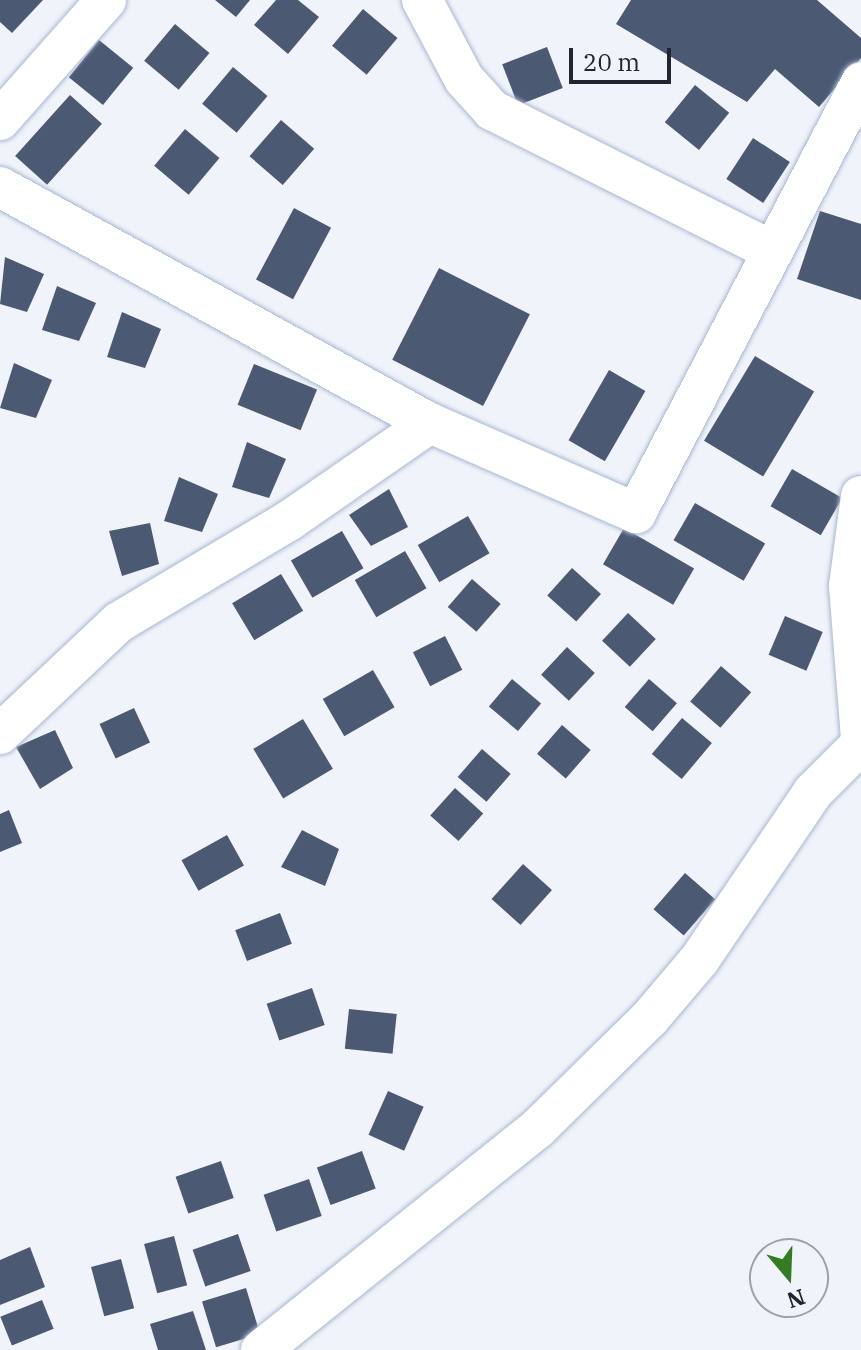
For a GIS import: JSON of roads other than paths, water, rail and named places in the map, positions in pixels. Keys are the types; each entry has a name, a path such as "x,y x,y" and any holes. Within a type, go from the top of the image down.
{"street":[{"path":"0,120 106,0"},
{"path":"422,0 464,79 492,110 772,251"},
{"path":"0,187 430,423 636,513 861,82"},
{"path":"0,734 119,622 290,520 430,423"},
{"path":"861,496 849,586 861,737"},
{"path":"261,1350 537,1129 650,1018 700,959 813,792 861,744"}]}
